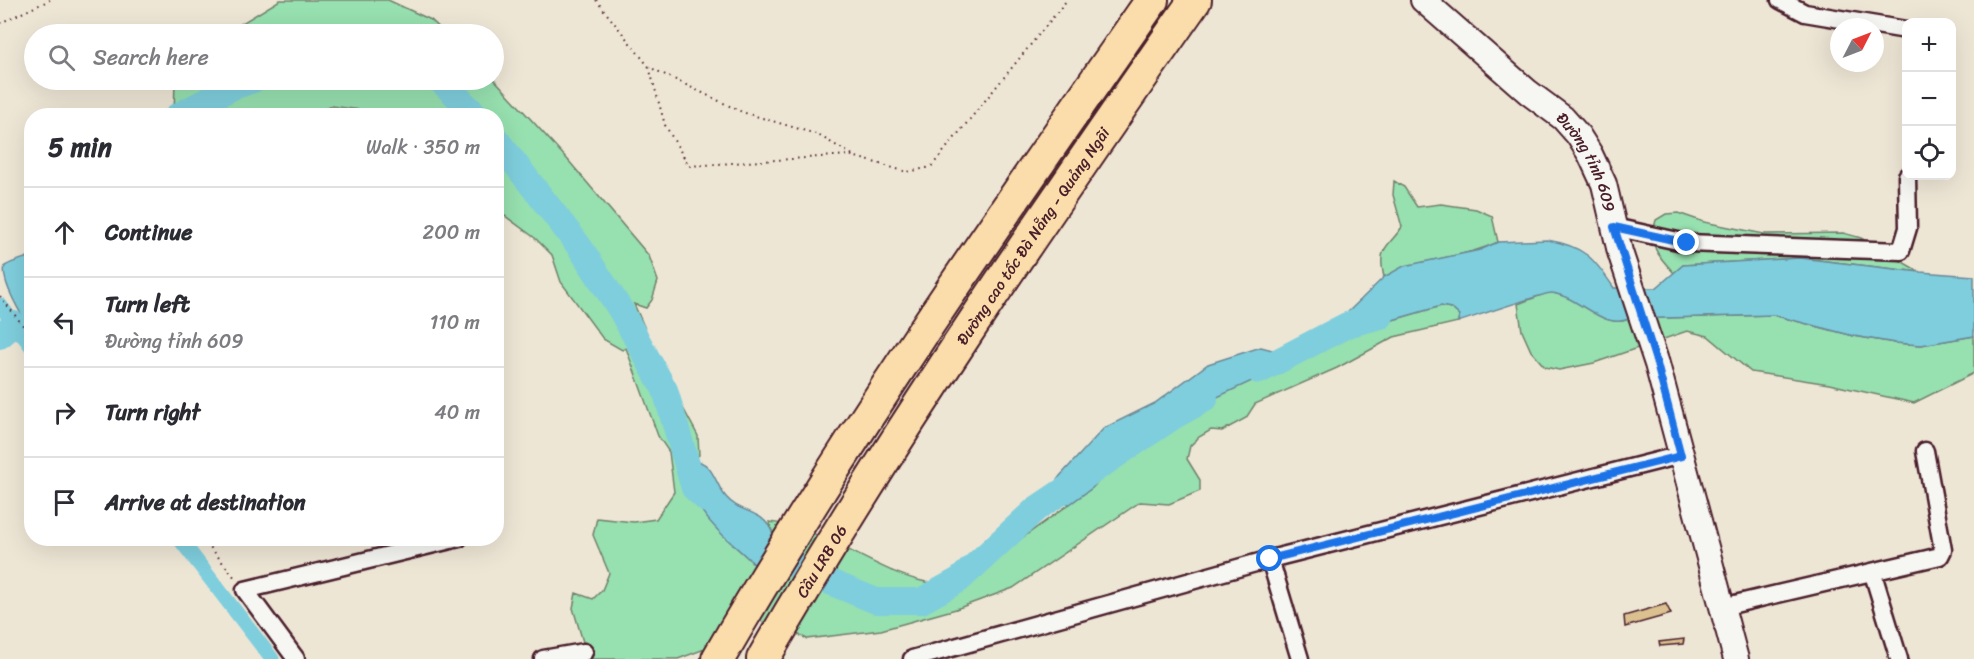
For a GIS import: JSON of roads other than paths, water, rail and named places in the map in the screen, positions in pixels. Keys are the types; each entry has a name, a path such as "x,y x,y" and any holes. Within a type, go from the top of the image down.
{"highway":[{"path":"1048,148 1144,0"},
{"path":"718,659 841,455 997,219 1152,0"},
{"name":"Đường cao tốc Đà Nẵng - Quảng Ngãi","path":"874,475 1079,167 1196,0"},
{"path":"1079,167 1211,0"},
{"name":"Cầu LRB 06","path":"766,654 874,475"}],"main road":[{"name":"Đường tỉnh 609","path":"1423,0 1571,126 1590,154 1604,184 1620,252 1657,364 1736,659"}],"street":[{"path":"1779,0 1805,13 1902,29"},
{"path":"1614,227 1687,243 1901,251 1908,228 1908,180"},
{"path":"1722,608 1936,558 1942,553 1925,451"},
{"path":"912,659 1270,559 1681,456"},
{"path":"296,659 245,590 426,546"},
{"path":"1270,559 1300,659"},
{"path":"1872,574 1899,659"},
{"path":"543,659 584,652"}],"water":[{"path":"1547,240 1570,246 1587,255 1614,288 1656,288 1683,265 1800,258 1974,276 1974,336 1921,345 1895,343 1854,336 1773,315 1619,321 1600,317 1572,300 1552,293 1458,322 1459,315 1451,308 1441,306 1358,330 1347,325 1345,315 1384,277 1404,266 1480,250 1498,242"},
{"path":"24,258 24,319 13,298 4,272 5,266"},
{"path":"1261,347 1291,355 1297,360 1146,430 1092,488 1070,504 1050,500 1049,491 1060,476 1104,428 1155,403 1208,364"},
{"path":"691,460 699,461 709,468 732,503 758,516 769,526 773,534 755,565 719,531 699,506 692,492 689,477"}],"waterway":[{"path":"192,108 227,90"},
{"path":"450,90 469,108"},
{"path":"504,149 579,246 620,309 665,390 694,488 707,500"},
{"path":"0,305 24,336"},
{"path":"1259,371 1347,325 1381,316"},
{"path":"0,336 14,324"},
{"path":"762,547 813,575 876,601 921,601 959,580 1036,509 1176,415 1205,399"},
{"path":"185,546 272,659"}]}
